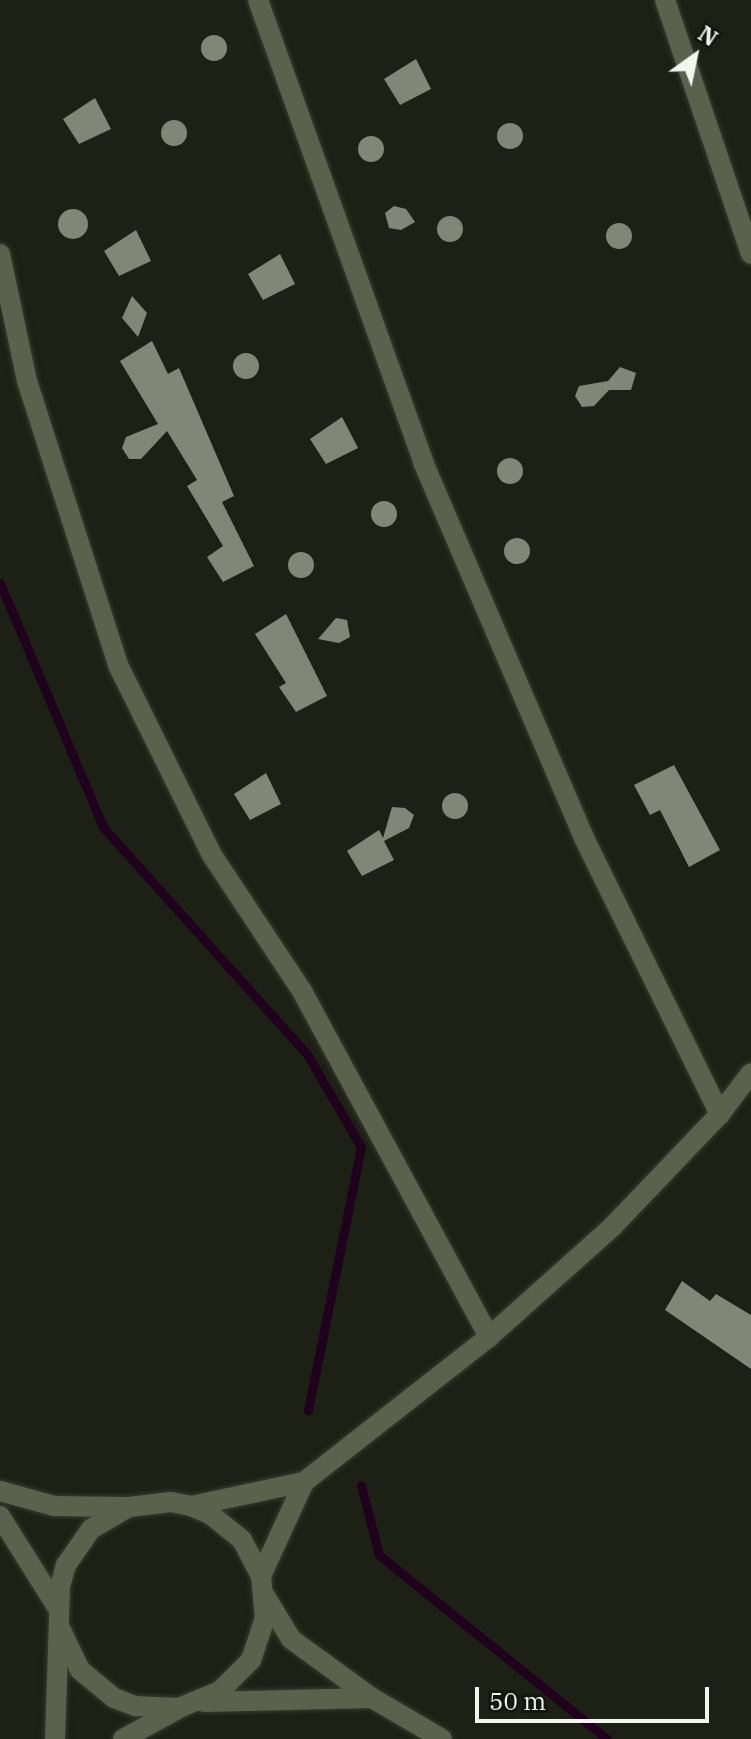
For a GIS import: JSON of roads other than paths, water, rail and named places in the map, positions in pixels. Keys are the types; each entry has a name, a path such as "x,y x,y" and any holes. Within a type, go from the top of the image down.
{"street":[{"path":"258,0 423,462 584,838 720,1114"},
{"path":"665,0 751,254"},
{"path":"0,254 27,381 118,665 212,855 302,991 489,1337"},
{"path":"191,1506 304,1482 489,1337 613,1226 720,1114 751,1073"},
{"path":"201,1702 229,1684 251,1660 260,1640 263,1586 304,1482"},
{"path":"0,1491 54,1506 129,1507 171,1502 191,1506 228,1526 291,1639 372,1698 442,1739"},
{"path":"55,1739 61,1630 58,1608 66,1565 77,1546 109,1516 129,1507"},
{"path":"0,1516 25,1549 58,1608"},
{"path":"61,1630 80,1670 114,1698 135,1706 179,1708"},
{"path":"123,1739 179,1708 201,1702 372,1698"}],"waterway":[{"path":"0,583 103,827 307,1054 361,1147 308,1411"},
{"path":"361,1485 379,1555 607,1739"}]}
